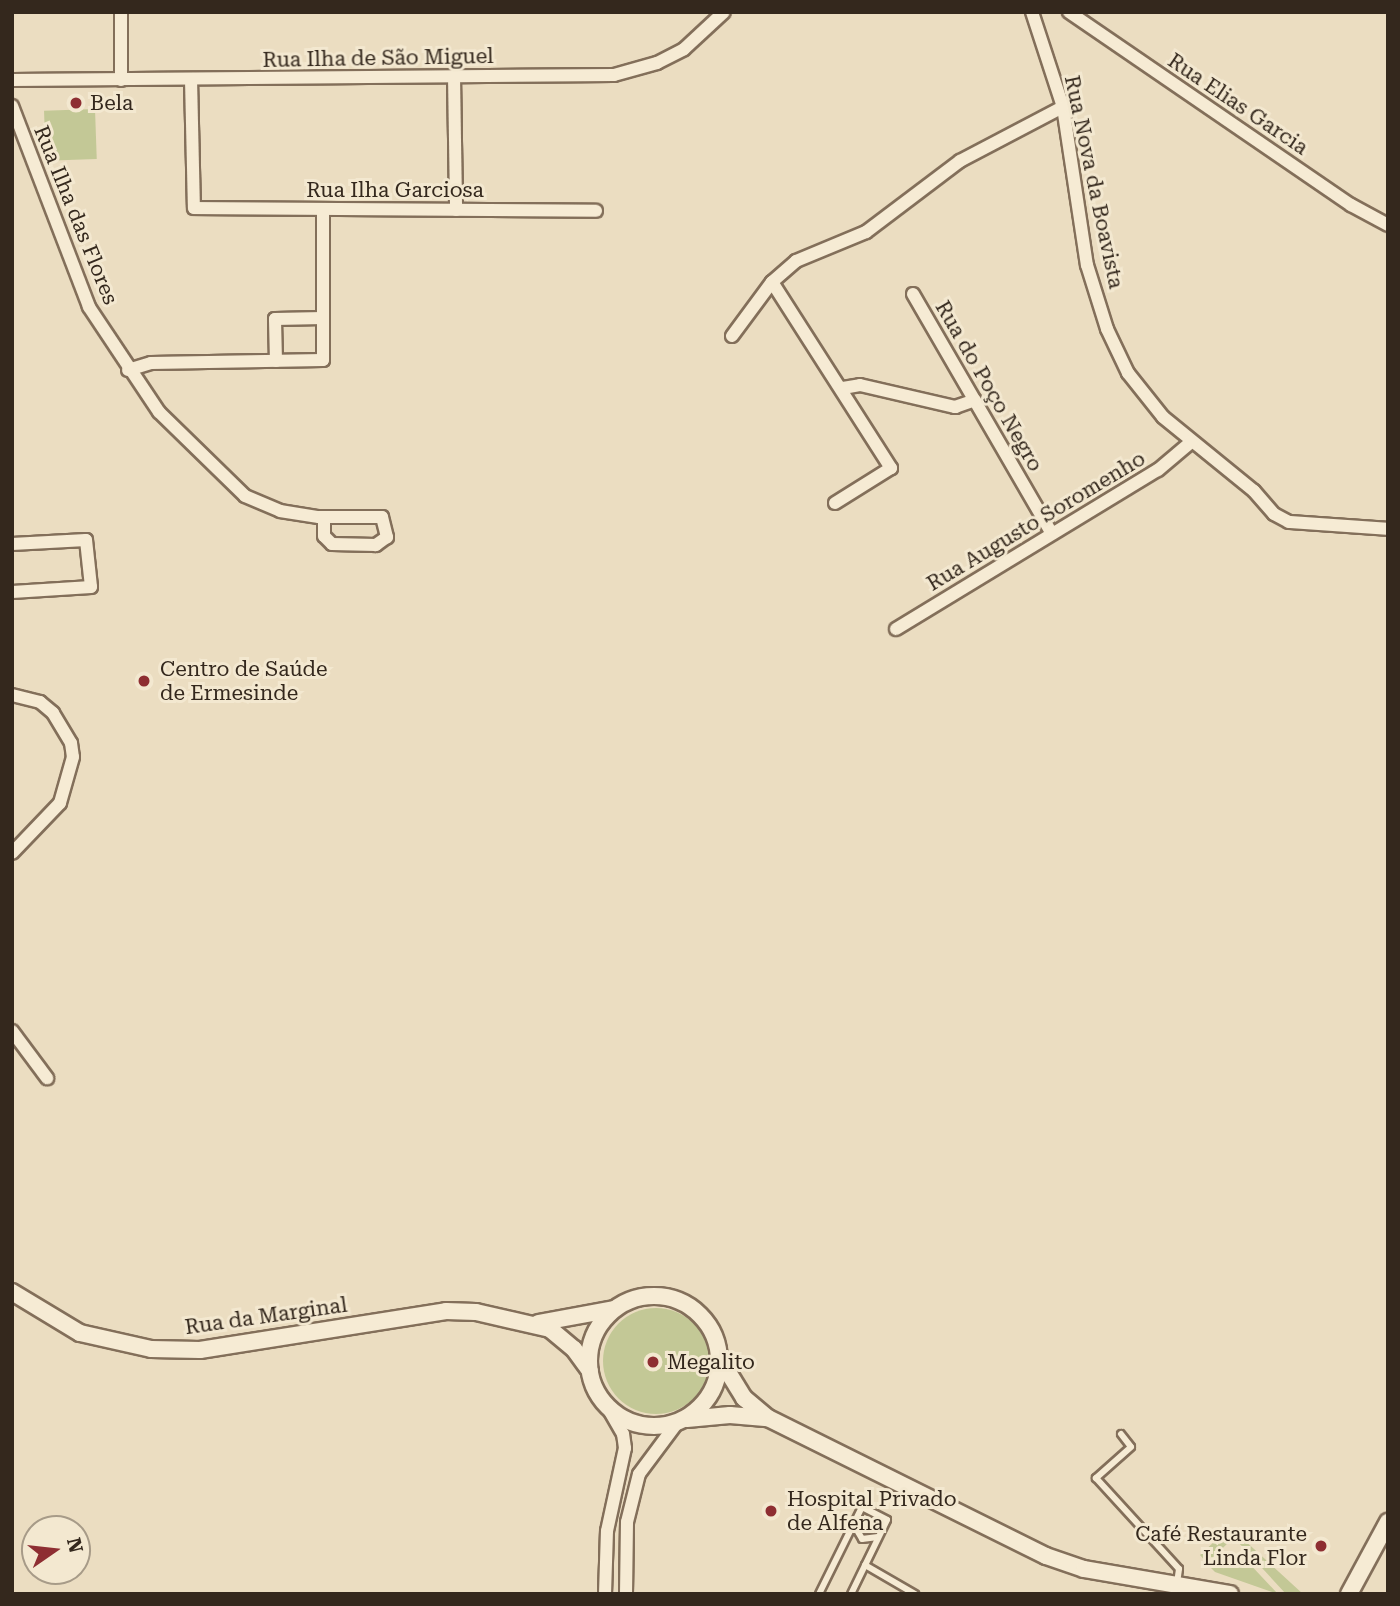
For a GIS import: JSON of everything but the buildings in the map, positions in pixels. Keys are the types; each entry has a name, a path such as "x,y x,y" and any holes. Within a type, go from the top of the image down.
{"street":[{"path":"121,12 121,80"},
{"name":"Rua Ilha de São Miguel","path":"12,80 614,75 657,64 684,49 724,12"},
{"name":"Rua Nova da Boavista","path":"1032,12 1063,107 1087,265 1107,329 1128,373 1163,417 1289,522 1388,529"},
{"name":"Rua Elias Garcia","path":"1069,12 1351,205 1388,225"},
{"path":"454,76 456,210"},
{"name":"Rua Ilha Garciosa","path":"191,79 194,208 596,211"},
{"name":"Rua Ilha das Flores","path":"12,106 89,307 128,370 159,412 244,495 280,511 324,517 382,517 387,537 376,545 332,544 324,536 324,517"},
{"path":"733,337 772,282 796,261 866,232 960,161 1063,107"},
{"path":"128,370 151,363 323,360 323,209"},
{"path":"772,282 843,388 891,468 835,503"},
{"name":"Rua do Poço Negro","path":"912,294 1052,534"},
{"path":"276,361 275,318 323,318"},
{"path":"843,388 860,385 954,407 975,400"},
{"name":"Rua Augusto Soromenho","path":"897,629 1170,462 1191,442"},
{"path":"12,544 86,540 91,587 12,592"},
{"path":"12,695 40,702 53,713 71,743 73,757 60,803 12,853"},
{"path":"12,1031 47,1078"},
{"name":"Rua da Marginal","path":"12,1292 80,1332 151,1349 200,1350 446,1311 537,1323 614,1309"},
{"path":"606,1594 607,1531 625,1448 623,1434 590,1371 594,1336 614,1309 647,1296 682,1302 709,1325 720,1359 744,1398 768,1418 1046,1556 1084,1569 1230,1594"},
{"name":"Rua da Marginal","path":"537,1323 574,1349 590,1371"},
{"path":"625,1594 627,1522 639,1474 681,1421 714,1388 720,1359"},
{"path":"606,1405 639,1425 730,1415 768,1418"},
{"path":"1349,1594 1388,1522"}],"lane":[{"path":"1121,1434 1131,1447 1096,1478 1179,1569 1177,1583"},
{"path":"819,1594 862,1507 887,1520 851,1594"},
{"path":"854,1523 862,1539 872,1541 880,1535"},
{"path":"865,1565 915,1594"}],"green space":[{"path":"95,109 97,159 46,161 44,111"},
{"path":"656,1308 676,1312 694,1323 705,1341 709,1361 705,1381 694,1399 676,1410 656,1414 636,1410 618,1399 607,1381 603,1361 607,1341 618,1323 636,1312"},
{"path":"1230,1527 1303,1594 1286,1594 1238,1542 1229,1542 1207,1563 1200,1555"},
{"path":"1221,1559 1237,1568 1246,1560 1278,1594 1215,1572 1211,1568"}],"place":[{"name":"Bela","path":"76,103"},
{"name":"Centro de Saúde de Ermesinde","path":"144,681"},
{"name":"Megalito","path":"653,1362"},
{"name":"Hospital Privado de Alfena","path":"771,1511"},
{"name":"Café Restaurante Linda Flor","path":"1321,1546"}]}
